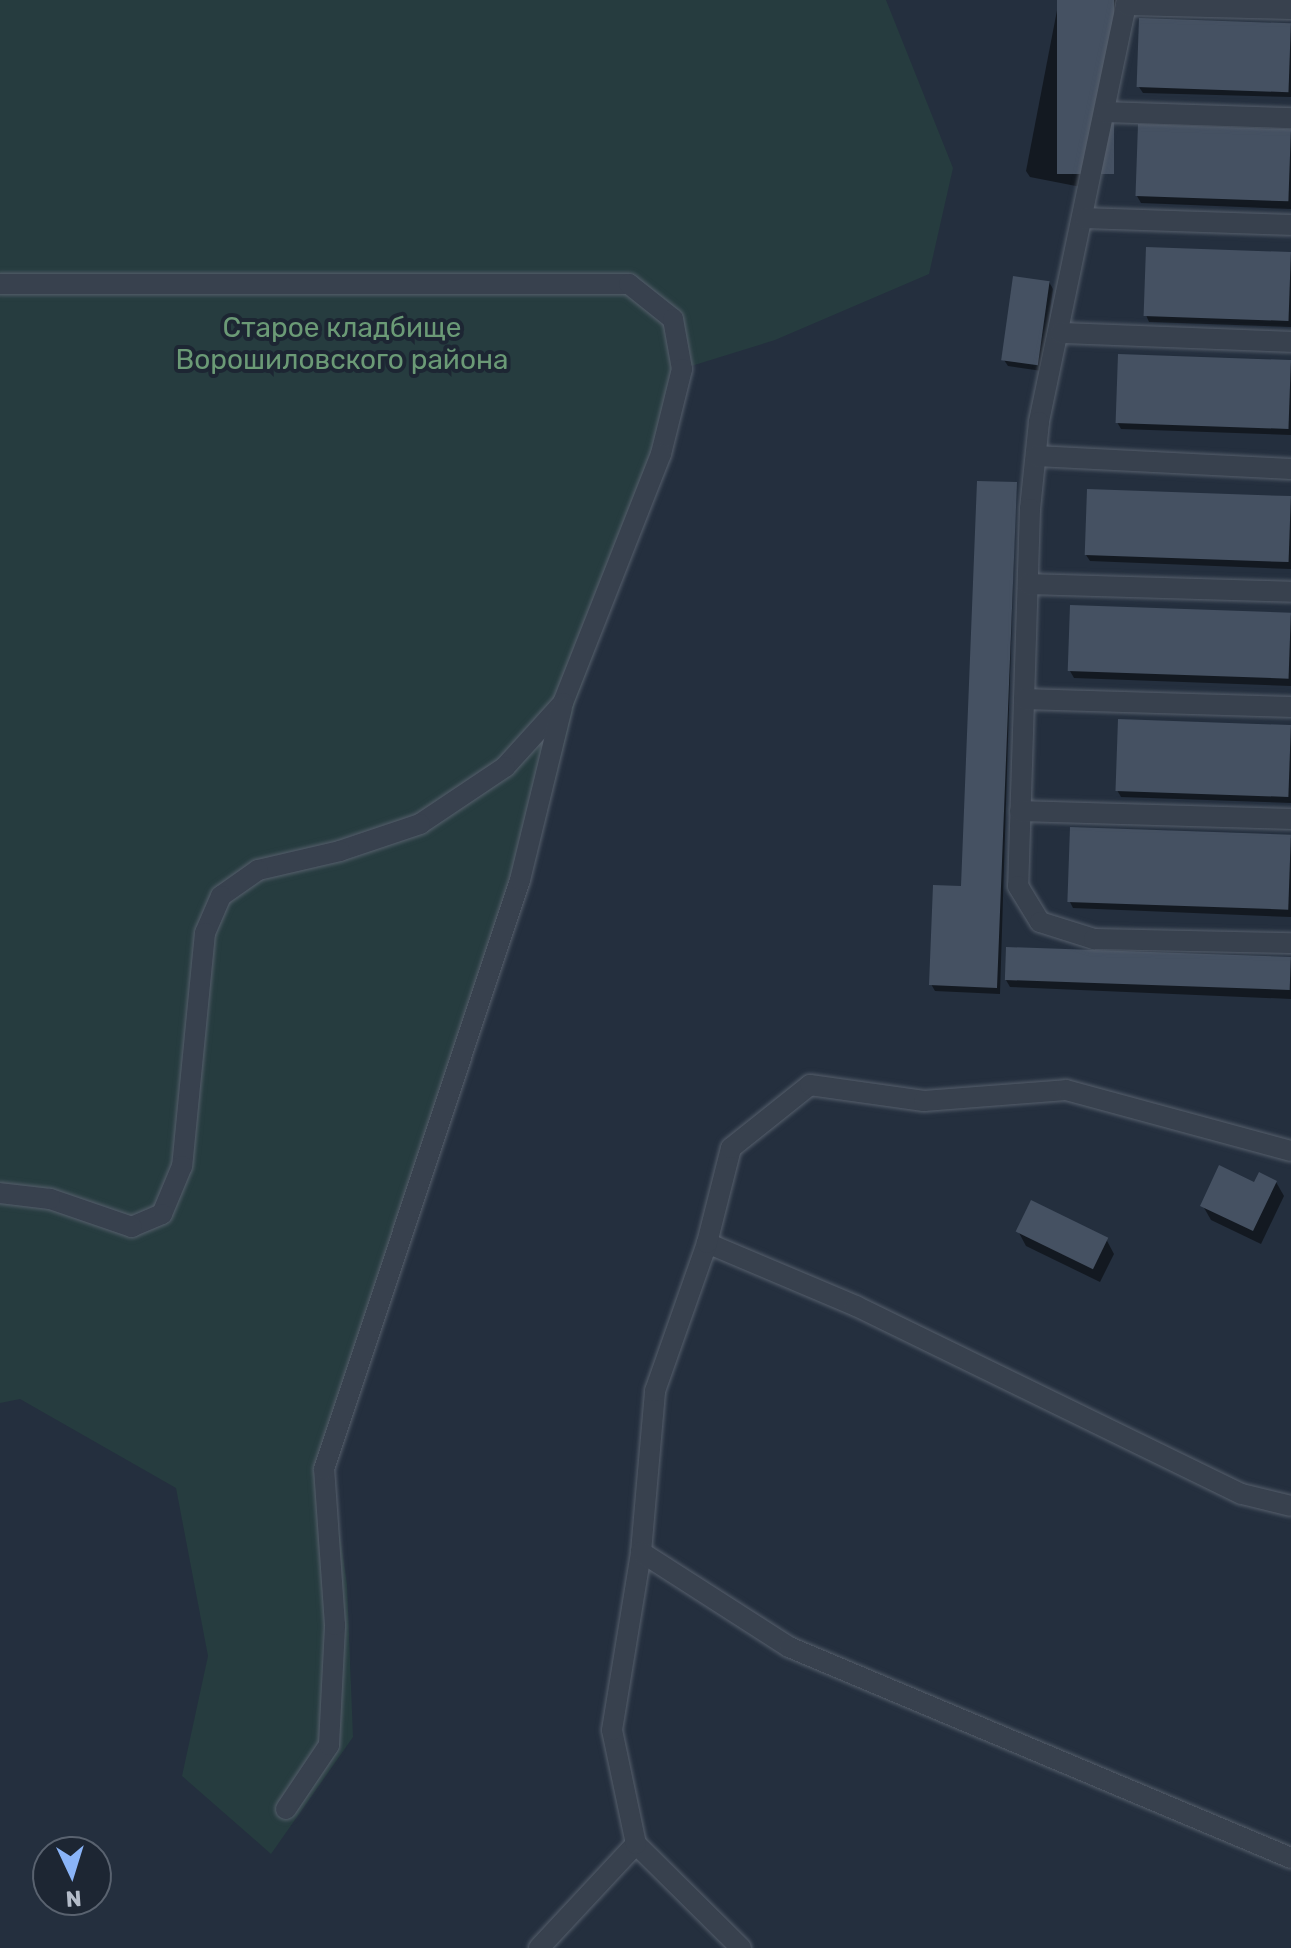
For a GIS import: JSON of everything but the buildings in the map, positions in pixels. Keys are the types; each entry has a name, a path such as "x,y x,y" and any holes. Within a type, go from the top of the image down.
{"lane":[{"path":"1291,9 1126,3 1036,456 1028,584 1018,886 1040,922 1094,939 1291,943"},
{"path":"1106,112 1291,118"},
{"path":"1085,218 1291,225"},
{"path":"0,284 629,284 673,319 682,369 661,454 563,703 520,880 324,1469 335,1625 329,1745 286,1809"},
{"path":"1060,333 1291,342"},
{"path":"1036,456 1291,469"},
{"path":"1028,584 1291,592"},
{"path":"1024,699 1291,707"},
{"path":"0,1193 50,1199 132,1227 162,1214 182,1166 205,933 221,896 258,870 340,851 420,824 505,767 563,703"},
{"path":"1020,811 1291,819"},
{"path":"741,1948 636,1844 612,1730 641,1552 655,1391 707,1243 731,1148 810,1085 924,1101 1066,1090 1291,1151"},
{"path":"707,1243 856,1306 1242,1494 1291,1506"},
{"path":"641,1552 789,1647 1291,1858"},
{"path":"539,1948 636,1844"}],"green space":[{"name":"Старое кладбище Ворошиловского района","path":"0,0 886,0 953,168 929,274 775,340 688,367 665,463 575,703 529,882 331,1474 347,1584 353,1737 271,1854 182,1776 208,1656 176,1488 20,1399 0,1403"}]}
